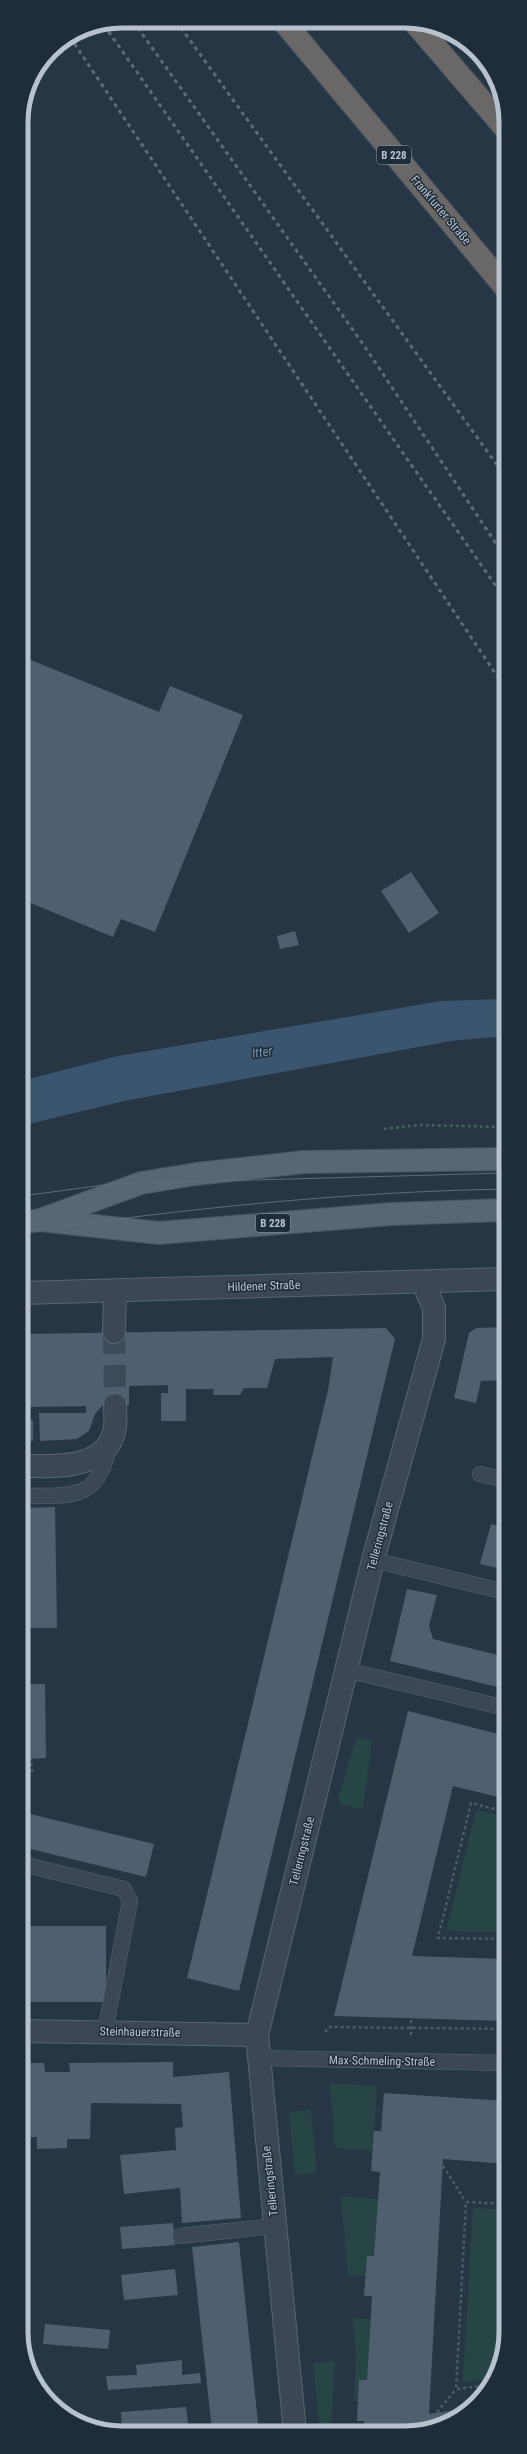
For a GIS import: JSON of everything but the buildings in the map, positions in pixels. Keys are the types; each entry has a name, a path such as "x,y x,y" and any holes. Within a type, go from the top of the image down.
{"highway":[{"name":"Frankfurter Straße","path":"289,28 499,280"},
{"path":"421,30 499,121"}],"main road":[{"name":"B 228","path":"31,1221 140,1183 196,1174 304,1162 499,1159"},
{"name":"B 228","path":"31,1221 159,1233 391,1214 499,1210"}],"street":[{"name":"Hildener Straße","path":"28,1293 499,1279"},
{"name":"Telleringstraße","path":"294,2426 257,2035 373,1560 434,1339 434,1308 423,1282"},
{"path":"114,1291 114,1332"},
{"path":"28,1466 77,1464 88,1460 100,1452 110,1440 115,1427 115,1405"},
{"name":"Steinhauerstraße","path":"28,2030 257,2035"}],"lane":[{"path":"28,1496 81,1493 98,1480 106,1465 110,1440"},
{"path":"480,1474 499,1478"},
{"path":"373,1560 499,1590"},
{"path":"346,1670 499,1706"},
{"path":"28,1865 124,1889 130,1901 105,2031"},
{"name":"Max-Schmeling-Straße","path":"258,2058 499,2063"},
{"path":"180,2236 275,2226"}],"path":[{"path":"376,1130 420,1125 499,1127"},
{"path":"28,1774 32,1774 31,1758"},
{"path":"499,1810 471,1803 438,1938 499,1940"},
{"path":"307,2059 329,2027 499,2029"},
{"path":"437,2412 456,2389 466,2202 443,2166"},
{"path":"466,2202 499,2204"},
{"path":"456,2389 482,2385"}],"green space":[{"path":"356,1738 372,1740 363,1810 340,1804 338,1799"},
{"path":"476,1810 499,1815 499,1933 446,1931"},
{"path":"330,2083 377,2086 373,2151 335,2148"},
{"path":"311,2110 317,2173 295,2175 289,2112"},
{"path":"341,2196 378,2199 374,2256 367,2256 366,2277 348,2275"},
{"path":"473,2208 499,2210 499,2338 497,2350 492,2368 486,2379 463,2382"},
{"path":"352,2318 371,2319 367,2380 359,2380 358,2402 354,2402 356,2352"},
{"path":"335,2361 331,2426 320,2426 313,2363"}],"water":[{"name":"Itter","path":"499,999 499,1037 451,1041 124,1101 28,1124 28,1079 118,1056 441,1001"}],"tunnel":[{"path":"114,1332 115,1405"}],"tram line":[{"path":"28,1195 111,1184 499,1173"},
{"path":"28,1231 142,1216 263,1203 384,1194 499,1189"}],"railway":[{"path":"138,28 363,344 499,548"},
{"path":"181,28 499,468"},
{"path":"107,29 499,590"},
{"path":"73,42 499,679"}]}
